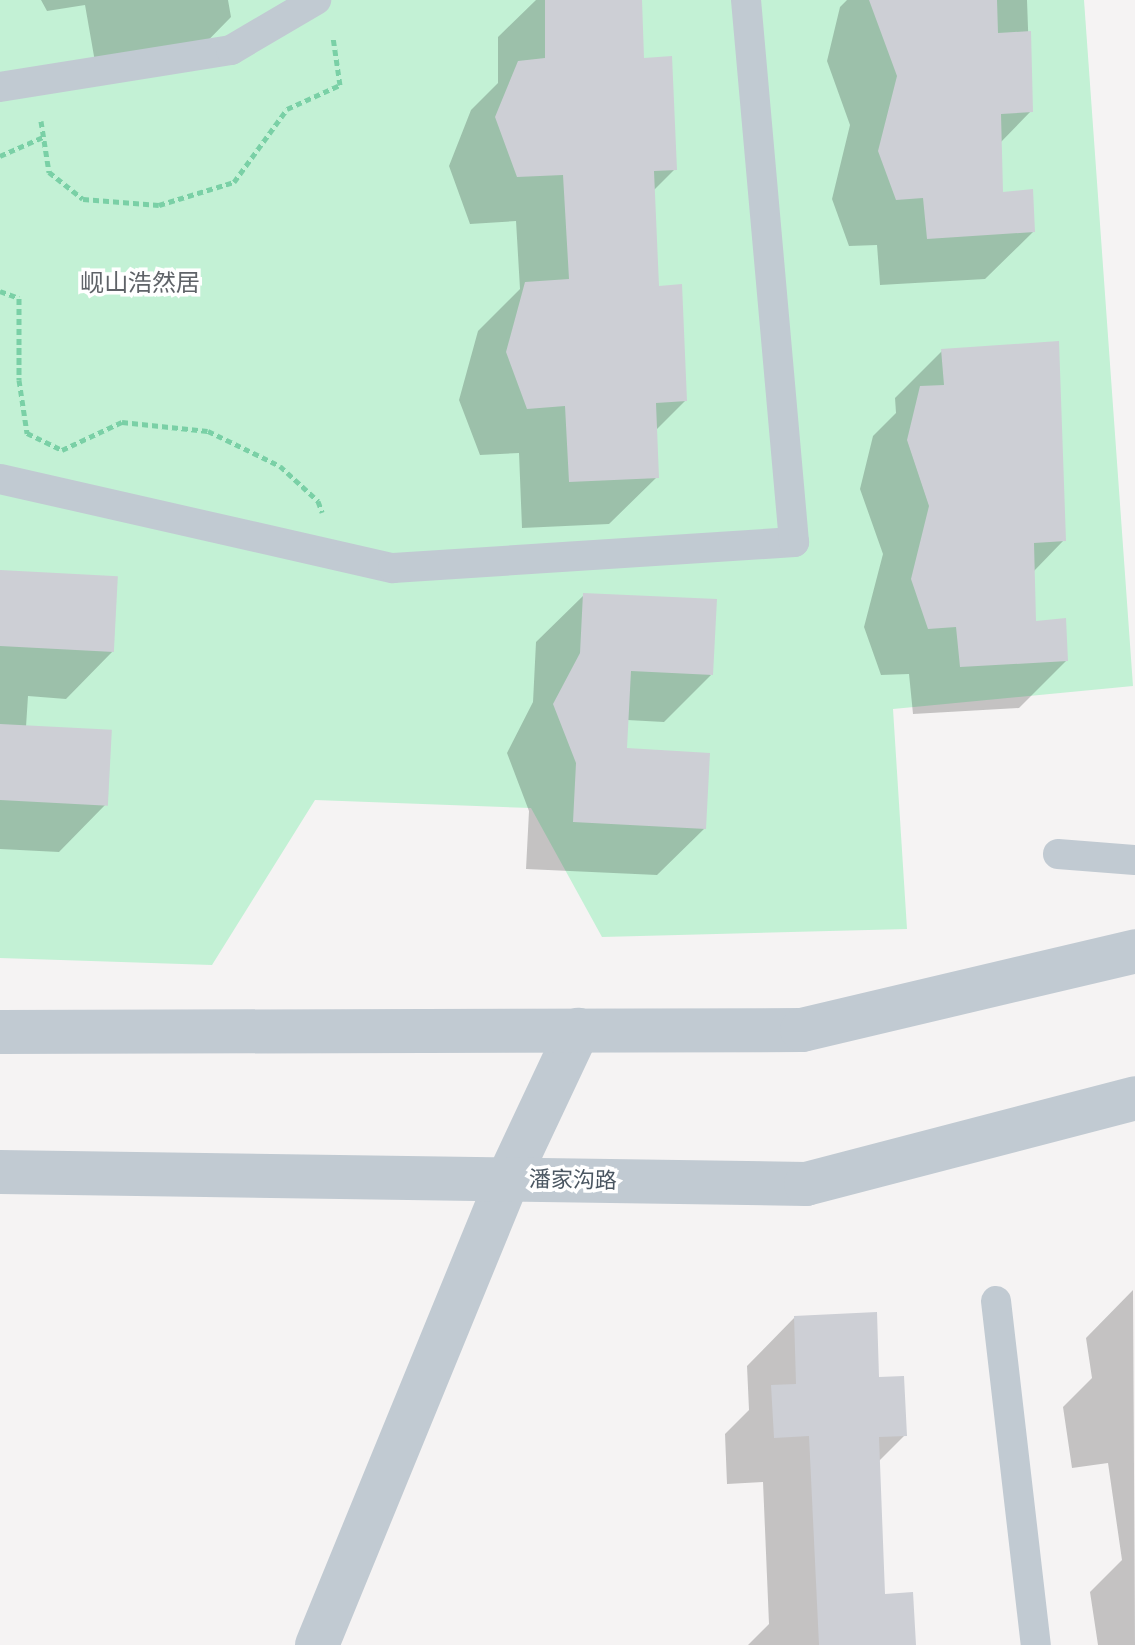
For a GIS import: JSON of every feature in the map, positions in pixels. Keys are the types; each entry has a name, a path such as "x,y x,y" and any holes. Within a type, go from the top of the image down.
{"street":[{"path":"0,1032 802,1030 1135,951"},
{"path":"317,1645 508,1179 578,1030"},
{"name":"潘家沟路","path":"0,1172 806,1184 1135,1098"}],"lane":[{"path":"0,479 393,568 794,542 746,0"},
{"path":"0,87 231,50 309,2"},
{"path":"1058,854 1135,860"},
{"path":"996,1301 1036,1645"}],"path":[{"path":"35,83 49,172 83,199 159,205 234,182 287,109 340,85 332,28"},
{"path":"0,156 43,137"},
{"path":"0,291 19,298 19,380 27,433 62,450 122,422 208,431 280,466 318,501 339,556"}],"green space":[{"path":"0,0 1084,0 1133,686 893,709 907,929 602,937 531,808 315,800 212,965 0,958"}],"building":[{"path":"545,0 642,0 644,58 672,56 677,170 654,171 659,286 682,284 687,401 656,403 659,478 569,482 565,406 527,409 506,352 525,282 569,279 563,175 517,177 495,117 518,61 545,58"},
{"path":"869,0 997,0 998,33 1031,31 1033,112 1001,114 1003,192 1033,189 1035,232 927,239 923,198 896,200 878,151 897,76"},
{"path":"1059,341 1066,541 1034,543 1036,621 1066,618 1068,661 960,667 956,627 928,629 911,579 929,506 907,440 920,386 944,385 941,349"},
{"path":"0,570 118,576 114,652 0,646"},
{"path":"583,593 717,599 713,675 631,671 627,748 710,753 706,829 573,822 576,763 553,704 580,653"},
{"path":"0,724 112,730 108,806 0,800"},
{"path":"877,1312 879,1377 904,1376 907,1436 879,1437 885,1594 913,1592 916,1645 819,1645 809,1436 774,1438 771,1385 796,1384 794,1316"}],"district":[{"name":"岘山浩然居","path":"140,283"}]}
